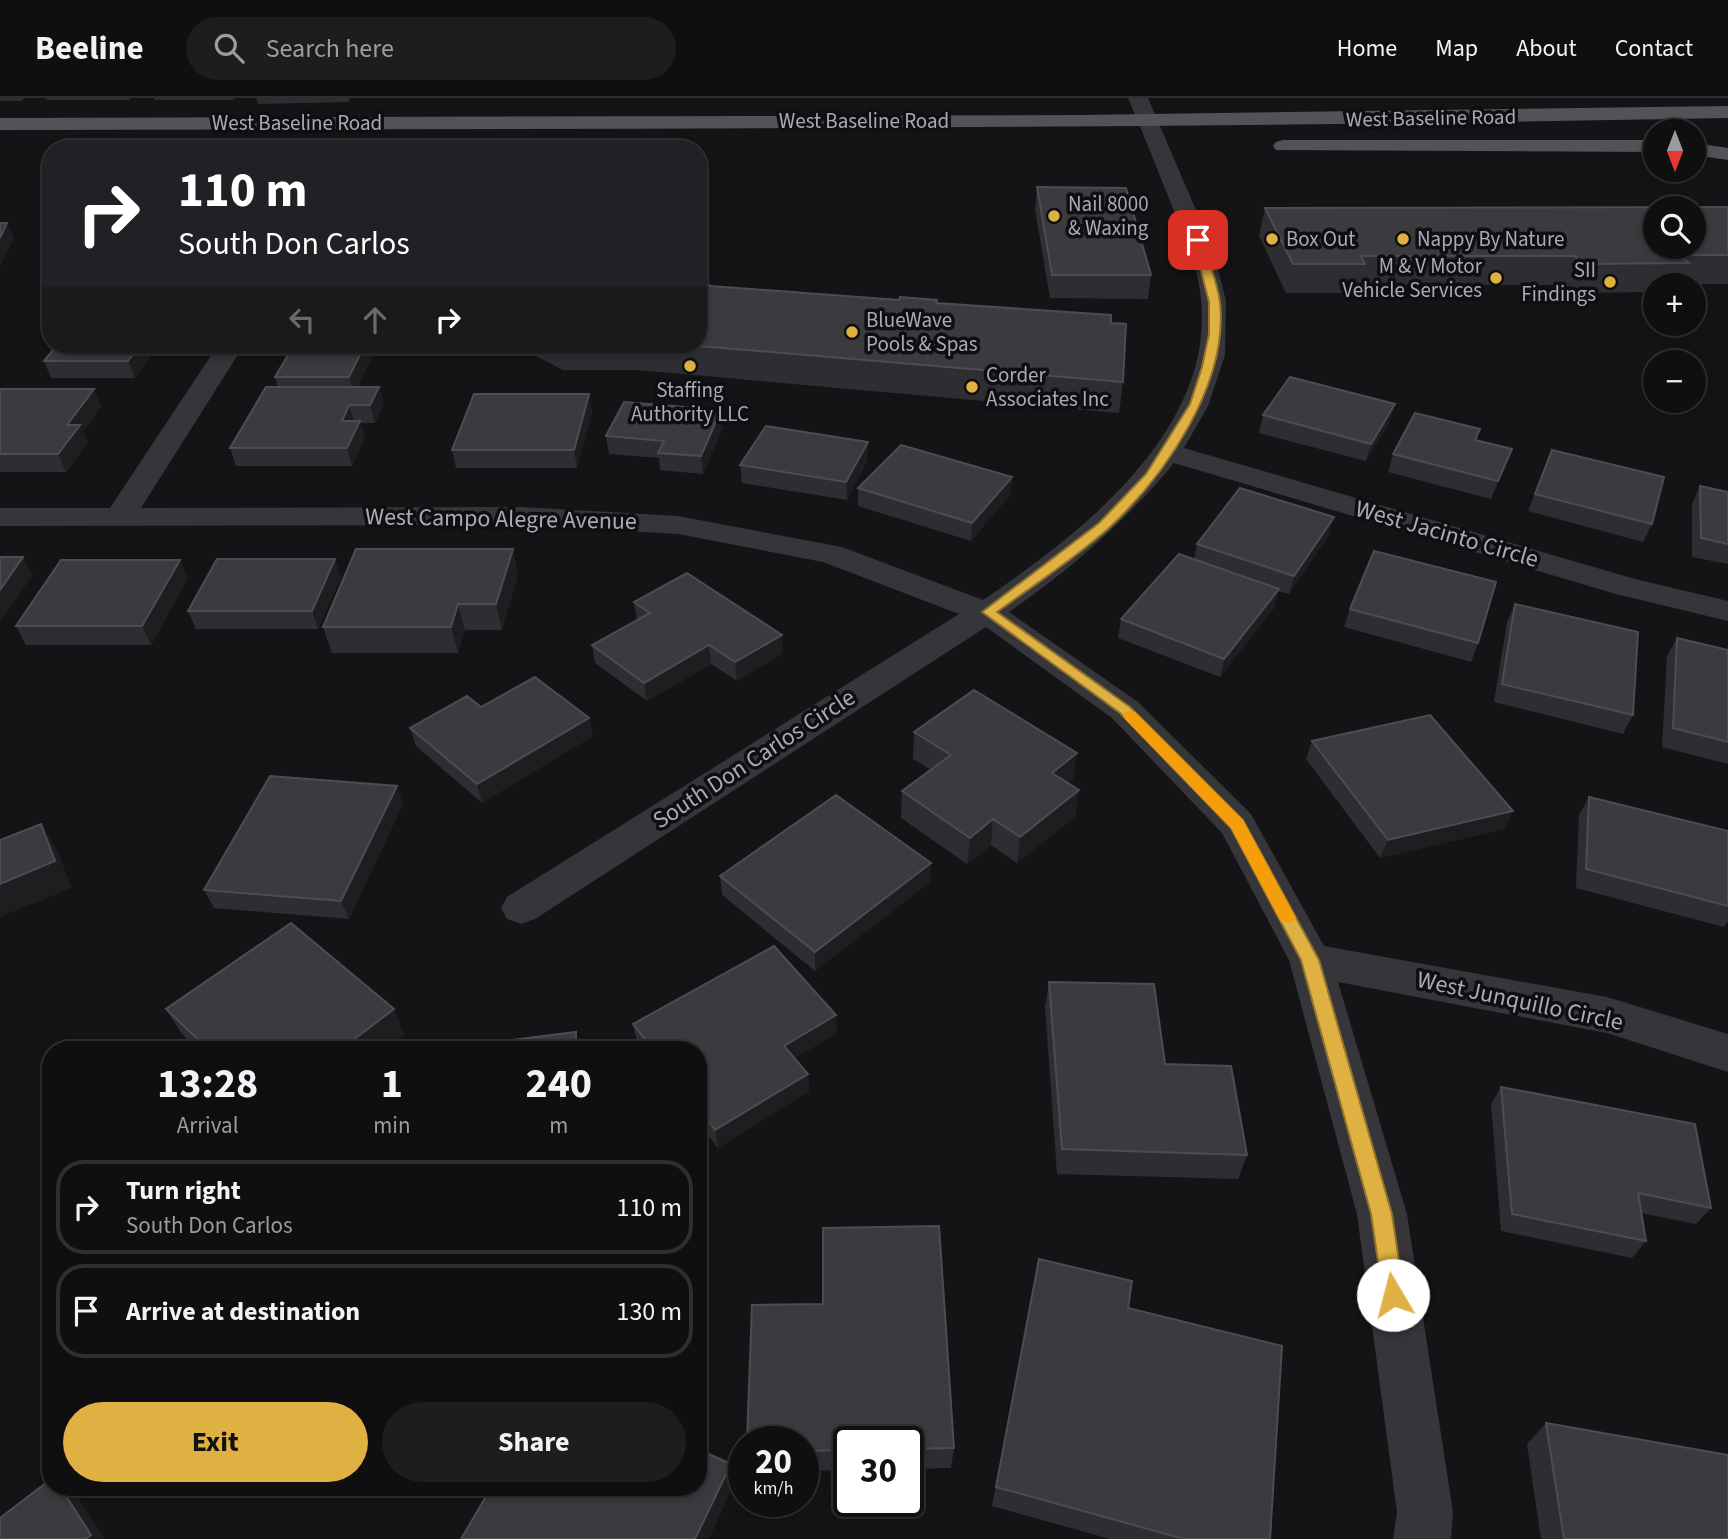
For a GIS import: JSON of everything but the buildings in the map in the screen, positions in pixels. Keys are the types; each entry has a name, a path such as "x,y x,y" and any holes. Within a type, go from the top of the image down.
{"main road":[{"name":"West Baseline Road","path":"0,124 1148,120 1728,112"},
{"path":"1131,146 1184,146"},
{"name":"West Baseline Road","path":"1262,146 1643,146"},
{"path":"1706,147 1728,146"},
{"path":"1706,149 1728,154"}],"street":[{"name":"South Don Carlos Circle","path":"521,908 988,612 1103,526 1151,476 1196,404 1208,367 1214,334 1214,302 1204,254 1138,98"},
{"path":"120,516 225,354"},
{"name":"West Jacinto Circle","path":"1167,452 1627,587 1728,611"},
{"name":"West Campo Alegre Avenue","path":"0,517 522,516 678,525 831,554 988,612 1125,710 1237,824 1310,960 1381,1214 1425,1512 1422,1539"},
{"name":"West Junquillo Circle","path":"1310,960 1607,1015 1728,1053"}],"slow traffic":[{"path":"1130,715 1237,824 1287,918"}],"place":[{"name":"Nail 8000 & Waxing","path":"1054,216"},
{"name":"Box Out","path":"1272,239"},
{"name":"Nappy By Nature","path":"1403,239"},
{"name":"M & V Motor Vehicle Services","path":"1496,278"},
{"name":"SII Findings","path":"1610,282"},
{"name":"BlueWave Pools & Spas","path":"852,332"},
{"name":"Staffing Authority LLC","path":"690,366"},
{"name":"Corder Associates Inc","path":"972,387"}],"route":[{"path":"1198,240 1204,254 1214,302 1214,334 1208,367 1196,404 1151,476 1103,526 988,612 1125,710 1237,824 1310,960 1381,1214 1393,1295"}]}
